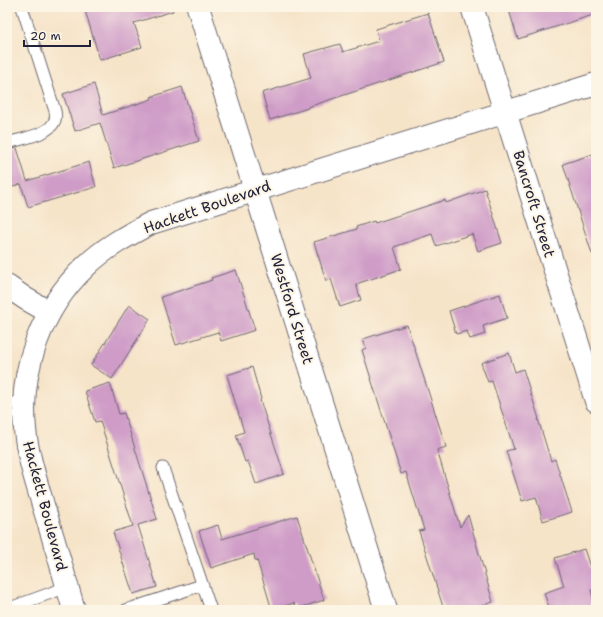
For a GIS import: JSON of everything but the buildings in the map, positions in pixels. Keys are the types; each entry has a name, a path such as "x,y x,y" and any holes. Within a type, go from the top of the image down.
{"street":[{"name":"Westford Street","path":"198,7 386,610"},
{"name":"Bancroft Street","path":"472,7 596,401"},
{"name":"Hackett Boulevard","path":"74,610 29,458 25,429 16,403 26,380 35,344 49,312 61,294 85,266 108,248 151,223 596,84"},
{"path":"7,286 49,312"}],"lane":[{"path":"7,143 47,130 54,124 55,117 55,111 22,7"},
{"path":"163,468 210,610"},
{"path":"126,610 202,585"},
{"path":"7,609 68,587"}]}
